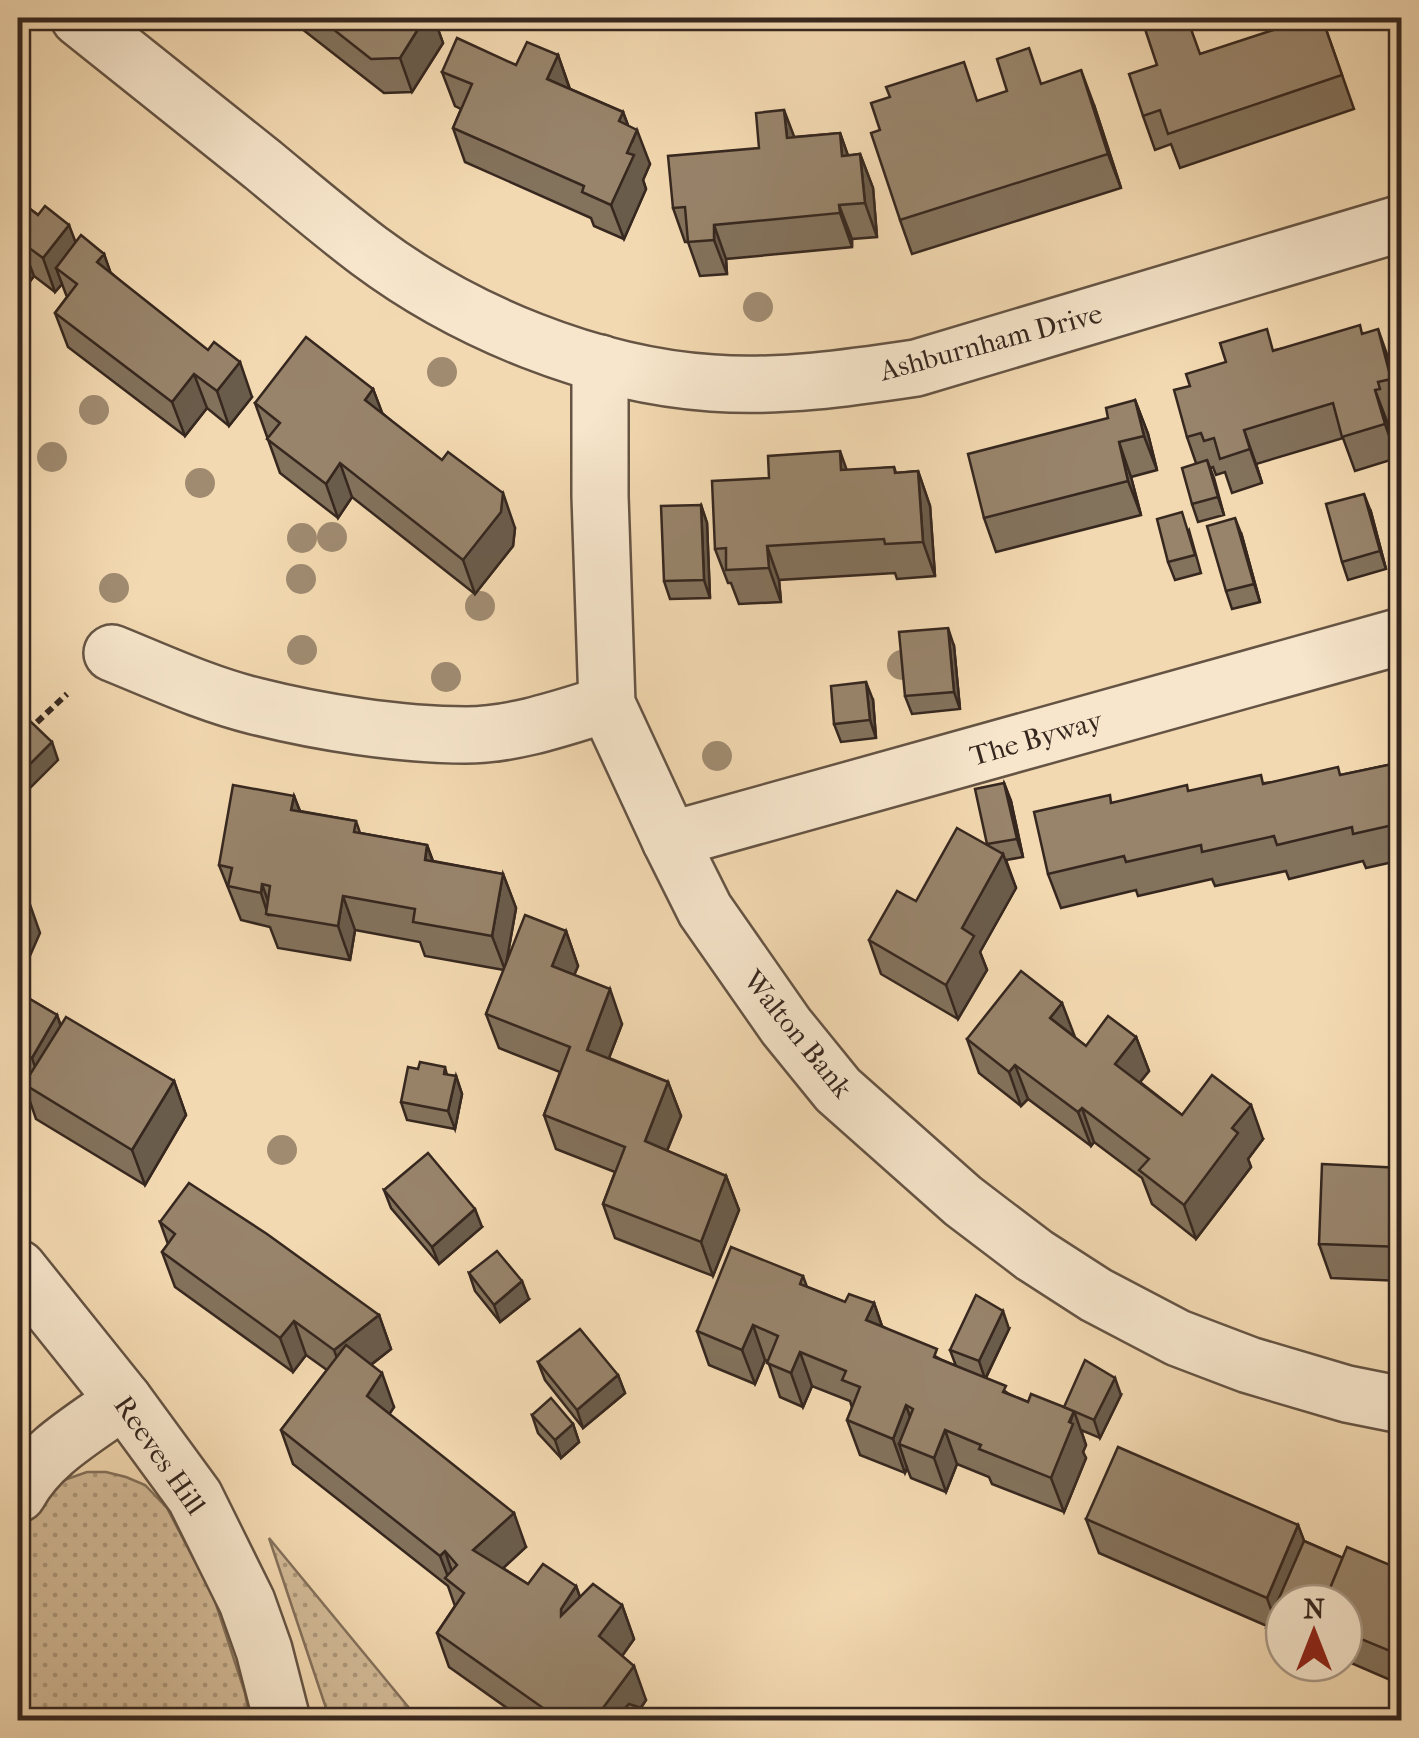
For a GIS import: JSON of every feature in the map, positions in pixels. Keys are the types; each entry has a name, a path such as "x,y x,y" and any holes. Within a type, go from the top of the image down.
{"street":[{"name":"Ashburnham Drive","path":"80,18 371,253 462,311 521,338 600,363 690,382 847,378 916,368 1402,222"},
{"name":"Walton Bank","path":"600,363 606,704 705,910 750,977 838,1090 963,1201 1096,1295 1178,1338 1249,1365 1304,1383 1402,1405"},
{"name":"The Byway","path":"670,840 1402,636"},
{"path":"112,653 253,706 365,727 468,735 519,728 606,704"},
{"name":"Reeves Hill","path":"18,1268 124,1400 195,1498 238,1584 264,1650 282,1720"},
{"path":"18,1494 28,1476 48,1456 124,1400"}],"shaded area":[{"path":"87,1472 106,1472 145,1485 167,1508 214,1598 250,1720 18,1720 18,1548 32,1507 48,1490"},
{"path":"269,1538 419,1720 330,1720"}],"building":[{"path":"319,18 425,18 400,58 371,59"},
{"path":"1170,18 1187,18 1200,54 1310,18 1322,18 1342,75 1168,134 1160,110 1143,116 1129,74 1157,65 1144,26"},
{"path":"457,38 516,65 527,42 558,55 547,79 623,112 619,121 637,130 627,153 634,155 611,205 582,192 584,186 453,128 472,84 442,72"},
{"path":"1029,48 1041,84 1081,70 1108,154 900,220 871,133 880,130 871,103 890,97 886,87 964,62 977,101 1007,91 997,59"},
{"path":"784,110 787,138 840,133 842,156 860,154 865,203 839,205 840,213 714,225 714,240 688,242 685,207 673,208 668,156 759,148 756,113"},
{"path":"18,200 38,215 45,206 69,225 43,258 21,242 18,247"},
{"path":"81,235 104,254 97,262 208,350 214,342 240,362 217,391 194,374 172,402 55,313 77,284 56,268"},
{"path":"1360,325 1362,334 1378,329 1391,379 1378,382 1380,389 1375,390 1385,424 1342,437 1333,403 1244,430 1250,449 1220,459 1214,438 1204,441 1201,433 1187,437 1174,390 1190,386 1186,374 1226,362 1220,343 1267,329 1273,351"},
{"path":"306,337 373,389 365,400 442,460 448,452 503,493 501,512 463,560 340,463 326,484 267,439 280,423 255,403"},
{"path":"1135,400 1144,436 1119,442 1128,481 984,518 968,454 1108,418 1106,408"},
{"path":"840,451 841,470 894,467 895,473 918,471 923,542 885,544 884,539 767,546 769,568 726,570 726,548 715,549 712,481 769,478 768,456"},
{"path":"1207,460 1218,497 1192,504 1182,468"},
{"path":"1364,494 1380,551 1342,562 1326,504"},
{"path":"701,505 704,580 664,581 661,506"},
{"path":"1182,512 1195,555 1168,562 1157,519"},
{"path":"1235,518 1254,584 1226,591 1207,526"},
{"path":"948,628 954,692 905,696 899,632"},
{"path":"866,682 870,720 834,724 831,686"},
{"path":"31,722 52,742 18,776 18,735"},
{"path":"1402,762 1402,823 1353,834 1352,827 1277,845 1274,836 1202,852 1201,845 1126,862 1124,856 1048,874 1034,812 1110,795 1111,803 1187,785 1188,791 1261,775 1263,784 1338,767 1340,775"},
{"path":"1004,783 1017,839 987,844 975,789"},
{"path":"233,785 294,796 291,810 356,821 354,832 427,845 425,860 503,874 492,936 413,922 415,909 343,896 338,926 266,914 270,886 262,884 261,893 228,886 232,868 219,865"},
{"path":"957,828 1003,854 962,928 974,936 946,985 869,940 897,891 916,901"},
{"path":"18,894 28,899 18,922"},
{"path":"525,915 566,931 552,966 610,989 587,1050 668,1082 645,1141 726,1176 701,1242 603,1204 625,1147 544,1115 570,1047 486,1014"},
{"path":"1021,971 1062,1003 1050,1018 1086,1046 1108,1016 1136,1037 1115,1064 1182,1115 1212,1075 1251,1105 1232,1128 1238,1133 1184,1205 1139,1170 1149,1159 1082,1108 1078,1112 1015,1065 1009,1072 967,1039"},
{"path":"18,992 57,1015 32,1058 18,1049"},
{"path":"66,1017 174,1081 132,1150 24,1084"},
{"path":"420,1062 445,1067 444,1074 456,1076 448,1111 401,1102 408,1067 418,1069"},
{"path":"428,1153 475,1209 432,1247 384,1190"},
{"path":"1322,1164 1402,1168 1402,1247 1319,1244"},
{"path":"189,1183 379,1315 334,1350 294,1321 280,1338 162,1252 175,1234 160,1222"},
{"path":"731,1247 803,1276 800,1284 845,1302 849,1294 874,1303 866,1320 937,1349 934,1357 1006,1386 1003,1392 1028,1402 1031,1394 1074,1411 1069,1422 1073,1424 1051,1478 979,1449 981,1445 945,1430 934,1458 899,1444 913,1409 906,1405 893,1439 847,1420 860,1387 842,1380 846,1371 800,1352 791,1373 767,1363 778,1336 753,1325 742,1350 697,1331"},
{"path":"497,1251 522,1281 494,1305 469,1273"},
{"path":"976,1295 1003,1311 979,1361 950,1350"},
{"path":"580,1329 618,1375 577,1410 538,1362"},
{"path":"346,1345 382,1373 367,1396 514,1513 473,1550 528,1584 543,1564 576,1586 561,1609 561,1616 593,1584 622,1605 599,1636 634,1666 594,1720 560,1720 437,1633 464,1593 445,1578 457,1565 445,1551 440,1556 281,1430"},
{"path":"1085,1360 1115,1378 1094,1420 1064,1407"},
{"path":"551,1398 573,1424 555,1440 532,1415"},
{"path":"1118,1447 1298,1525 1273,1583 1264,1583 1264,1597 1086,1519"},
{"path":"1304,1541 1343,1558 1332,1583 1286,1583"},
{"path":"1347,1547 1402,1570 1402,1656 1364,1640 1364,1583 1332,1583"},
{"path":"629,1704 651,1711 649,1720 613,1720"}]}
